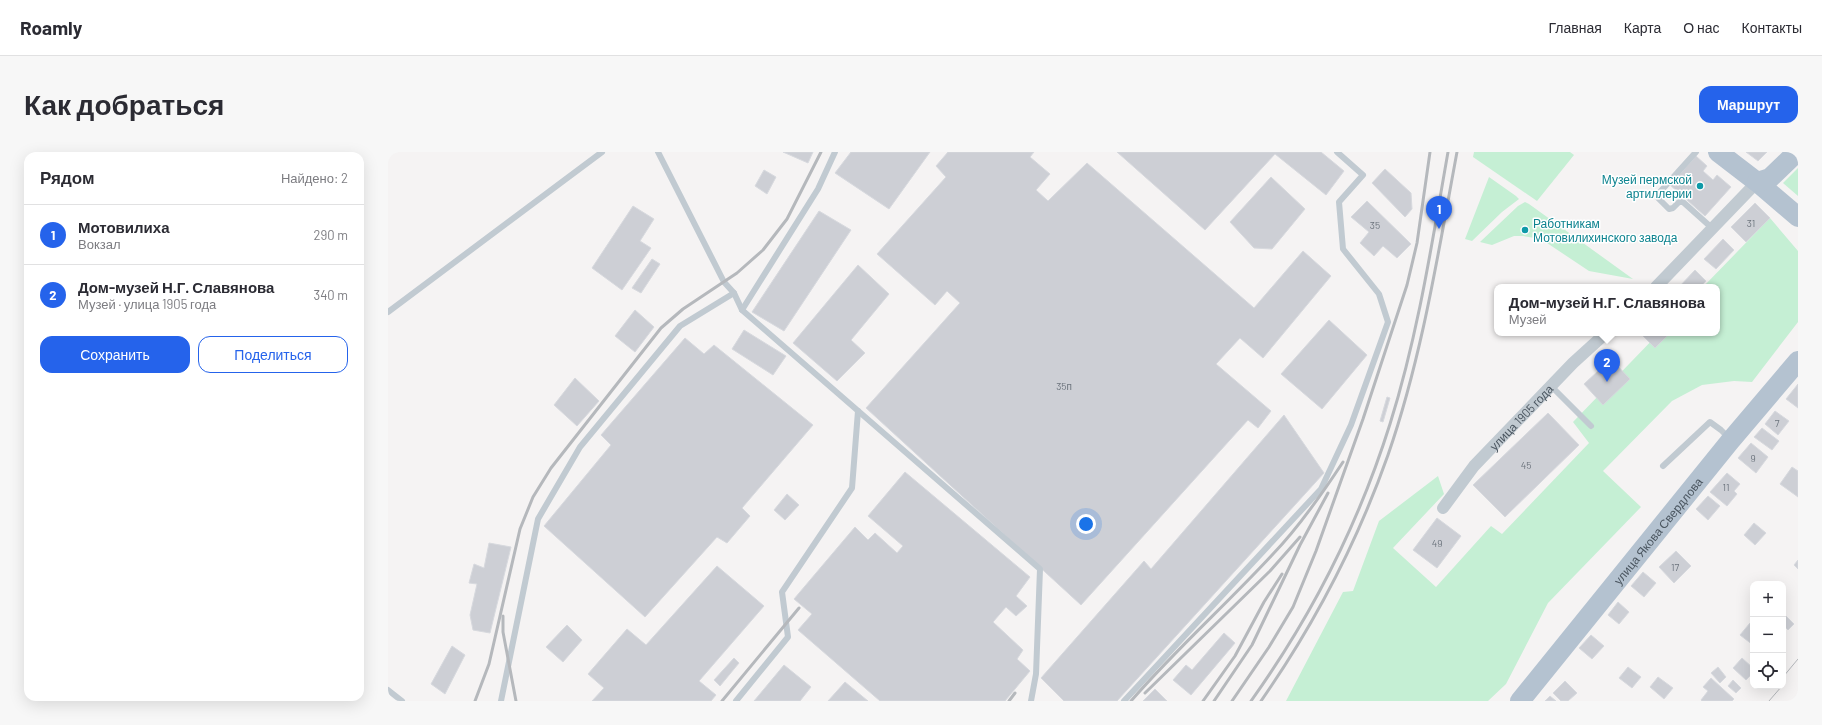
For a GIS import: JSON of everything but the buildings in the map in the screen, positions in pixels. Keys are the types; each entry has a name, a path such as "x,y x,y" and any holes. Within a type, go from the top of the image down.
{"main road":[{"path":"1757,182 1770,178 1797,152"},
{"path":"1722,153 1798,217"},
{"name":"улица Якова Свердлова","path":"1520,701 1731,440 1798,361"}],"street":[{"path":"1659,284 1757,182"},
{"name":"улица 1905 года","path":"1443,508 1474,466 1551,386 1603,336"}],"lane":[{"path":"388,312 602,152"},
{"path":"658,152 724,282 734,293 742,310 1040,569 1036,674 1031,701"},
{"path":"742,310 818,189 835,152"},
{"path":"1124,701 1321,489 1351,425 1388,322 1379,294 1343,249 1339,202 1363,175 1337,152"},
{"path":"1696,152 1659,193 1658,198 1669,209 1673,208 1679,202 1683,202 1712,228"},
{"path":"501,701 538,519 580,447 680,326 734,293"},
{"path":"1551,386 1591,426"},
{"path":"736,701 788,637 782,592 852,488 858,410"},
{"path":"1663,466 1710,422 1731,440"},
{"path":"388,690 402,701"}],"green space":[{"path":"1474,152 1570,152 1574,155 1537,201 1473,157"},
{"path":"1798,168 1798,196 1783,183"},
{"path":"1489,177 1519,199 1502,212 1472,241 1465,239"},
{"path":"1525,202 1633,279 1589,271 1541,239 1514,236 1492,245 1480,242 1518,206"},
{"path":"1770,218 1798,251 1798,322 1752,382 1734,381 1702,385 1672,401 1603,471 1641,507 1548,603 1506,684 1488,701 1286,701 1343,592 1353,591 1379,521 1438,476 1444,494 1393,548 1436,587 1491,526 1502,534 1589,443 1573,422 1656,336 1720,336 1720,284 1706,284"}],"tram line":[{"path":"1786,673 1798,659"},
{"path":"1769,701 1779,689"}],"railway":[{"path":"475,701 489,664 520,529 533,497 551,468 661,328 683,309 737,273 763,250 787,219 821,152"},
{"path":"1232,701 1269,647 1293,607 1316,551 1363,419 1407,285 1417,243 1430,152"},
{"path":"1251,701 1294,636 1313,603 1348,533 1378,461 1409,357 1430,255 1448,152"},
{"path":"1261,701 1299,643 1333,582 1363,520 1388,455 1400,418 1420,343 1436,267 1457,152"},
{"path":"1131,701 1166,663 1256,573 1283,543 1310,510 1343,462"},
{"path":"1214,701 1252,645 1300,545 1328,493"},
{"path":"1145,693 1270,571 1300,537"},
{"path":"1203,701 1235,656 1264,602 1282,574"},
{"path":"722,701 799,608"},
{"path":"503,616 503,632 516,701"},
{"path":"1009,701 1015,693"}],"place":[{"name":"Музей пермской артиллерии","path":"1700,186"},
{"name":"Мотовилиха","path":"1439,229"},
{"name":"Работникам Мотовилихинского завода","path":"1525,230"},
{"name":"Дом-музей Н.Г. Славянова","path":"1607,382"}]}
